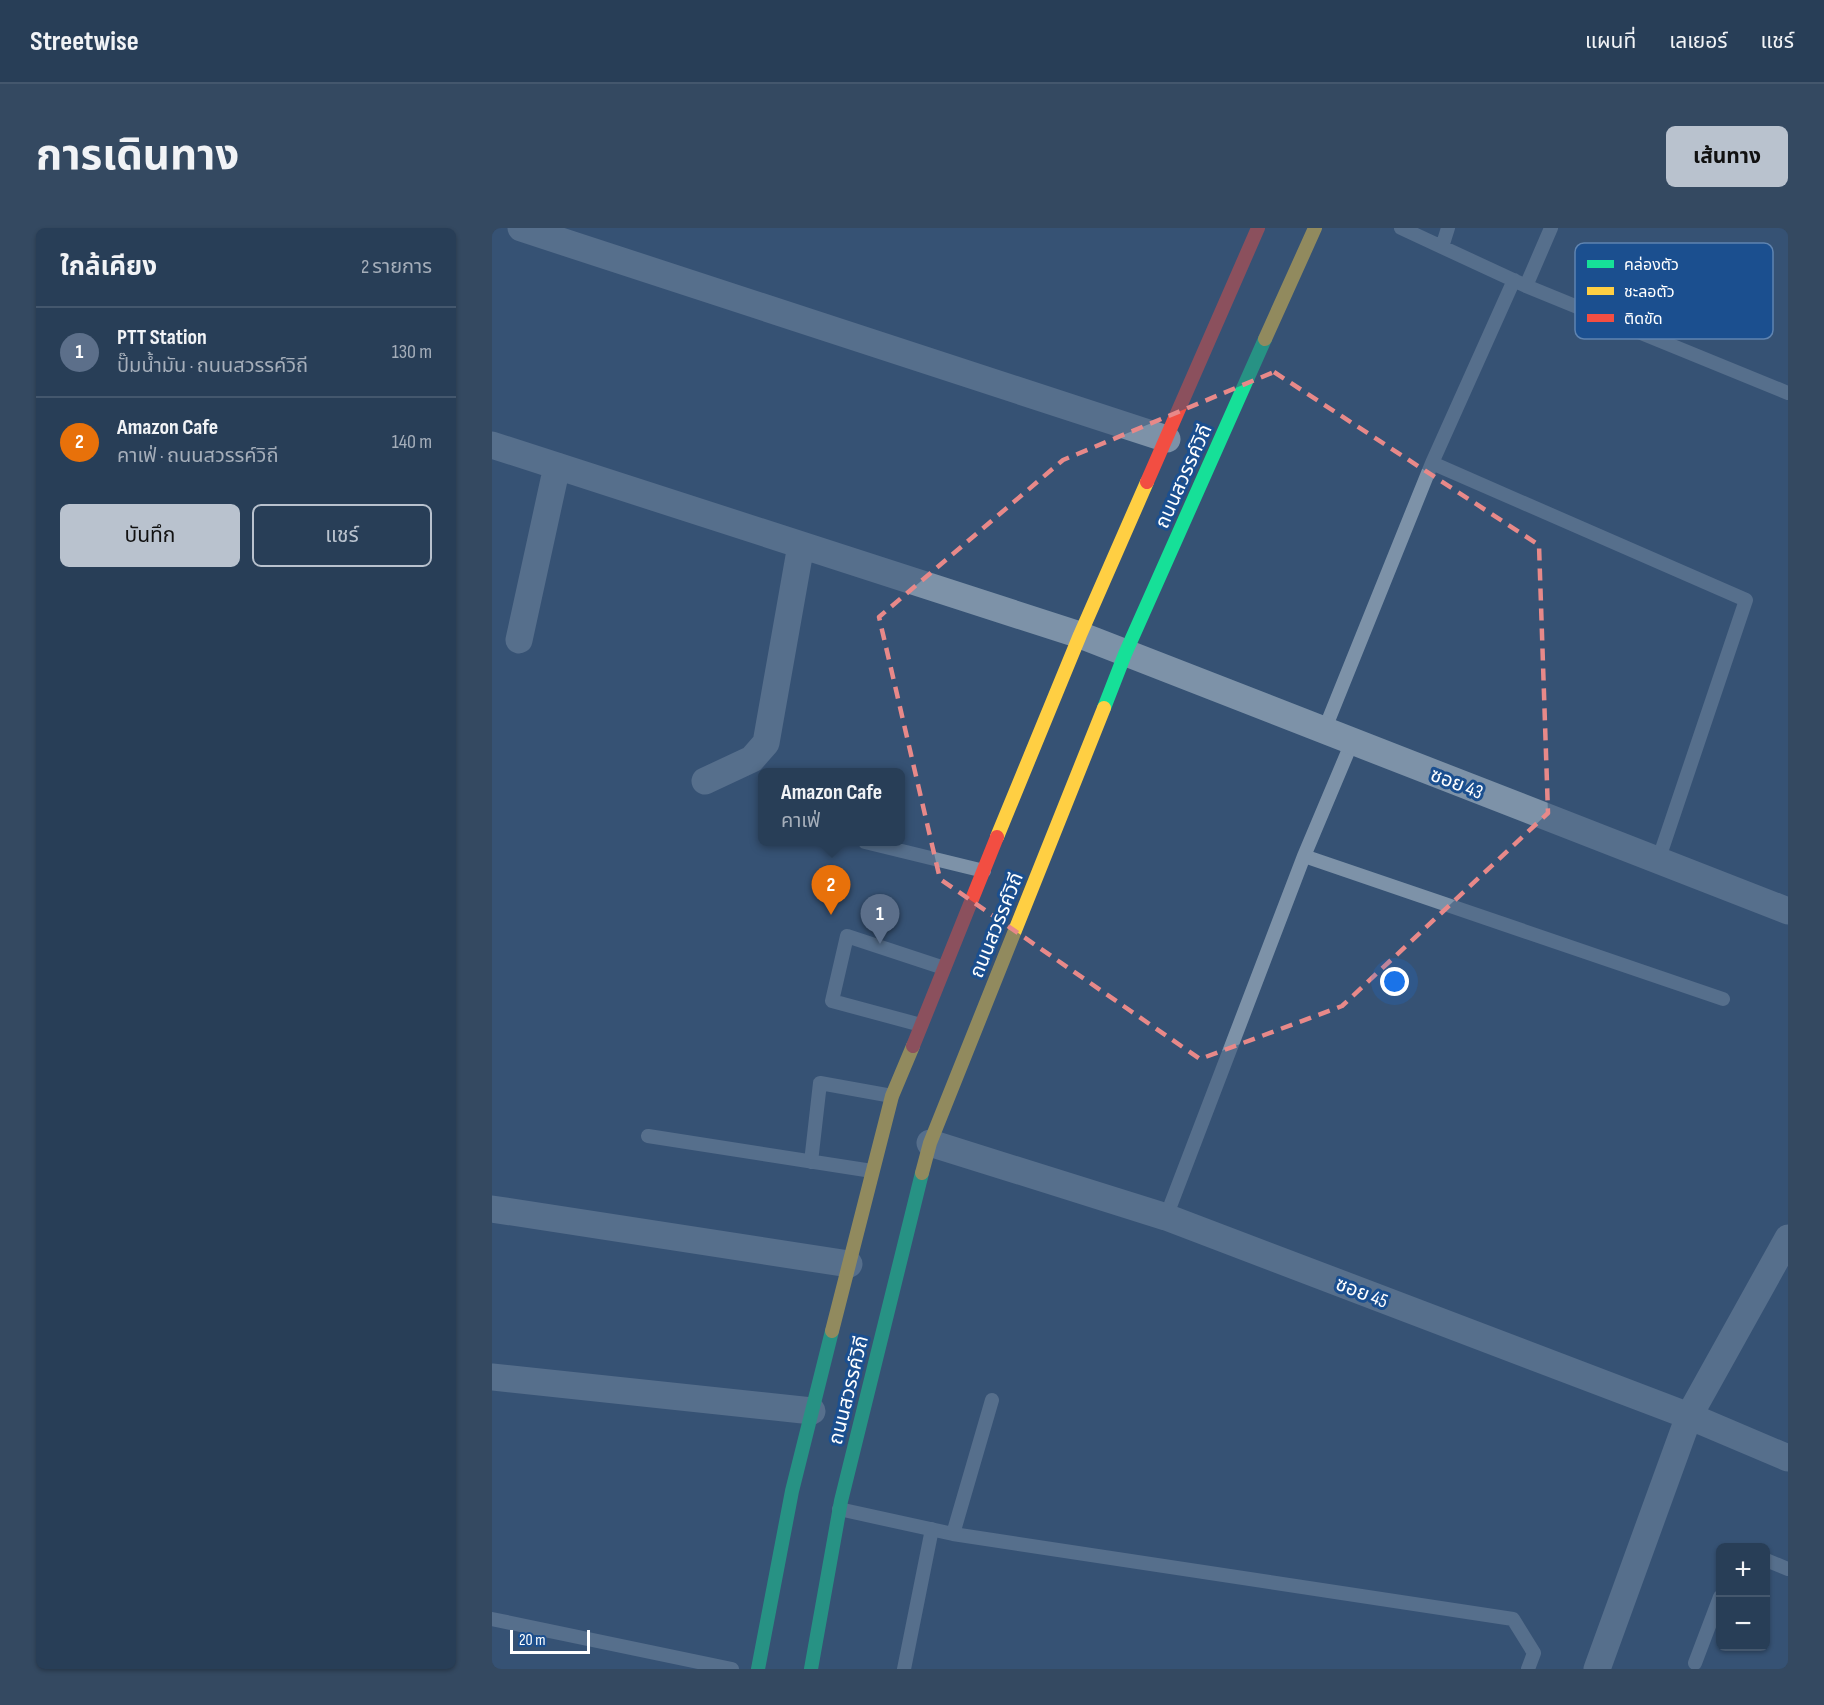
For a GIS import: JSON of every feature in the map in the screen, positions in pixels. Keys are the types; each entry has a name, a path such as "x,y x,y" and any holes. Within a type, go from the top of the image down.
{"main road":[{"name":"ถนนสวรรค์วิถี","path":"812,1669 839,1509 925,1142 1125,654 1315,228"},
{"name":"ถนนสวรรค์วิถี","path":"758,1669 792,1491 872,1172 887,1130 892,1096 1080,635 1167,439 1249,231"}],"street":[{"path":"521,228 557,234 1167,439"},
{"name":"ซอย 43","path":"492,445 1080,635 1788,911"},
{"path":"519,640 557,466"},
{"path":"705,781 752,759 766,743 801,545"},
{"name":"ซอย 45","path":"925,1142 1166,1217 1689,1416 1788,1458"},
{"path":"492,1209 849,1264"},
{"path":"1597,1669 1689,1416 1788,1238"},
{"path":"492,1377 812,1411"}],"lane":[{"path":"1401,228 1575,306"},
{"path":"1442,247 1448,228"},
{"path":"1324,731 1432,463 1520,283 1551,228"},
{"path":"1656,339 1788,393"},
{"path":"1432,463 1746,600 1658,861"},
{"path":"1166,1217 1304,856 1352,742"},
{"path":"881,846 984,871"},
{"path":"1304,856 1723,999"},
{"path":"921,1025 832,1001 847,936 944,968"},
{"path":"811,1162 820,1083 892,1096"},
{"path":"648,1136 872,1172"},
{"path":"953,1534 993,1400"},
{"path":"839,1509 953,1534 1513,1619 1534,1653 1528,1669"},
{"path":"904,1669 932,1529"},
{"path":"1770,1562 1788,1569"},
{"path":"1695,1662 1716,1607"},
{"path":"492,1619 732,1669"}],"highlighted area":[{"path":"1274,372 1539,545 1548,813 1342,1006 1200,1059 940,879 879,617 1063,460"}],"traffic: fast":[{"path":"1104,708 1125,654 1265,339"},
{"path":"811,1669 841,1501 922,1173"},
{"path":"758,1669 792,1491 832,1331"}],"traffic: slow":[{"path":"1265,339 1315,228"},
{"path":"997,837 1080,635 1147,482"},
{"path":"922,1173 930,1143 1104,708"},
{"path":"832,1331 892,1096 913,1046"}],"traffic: jam":[{"path":"1147,482 1258,228"},
{"path":"913,1046 997,837"}],"place":[{"name":"Amazon Cafe","path":"831,915"},
{"name":"PTT Station","path":"880,944"}]}
